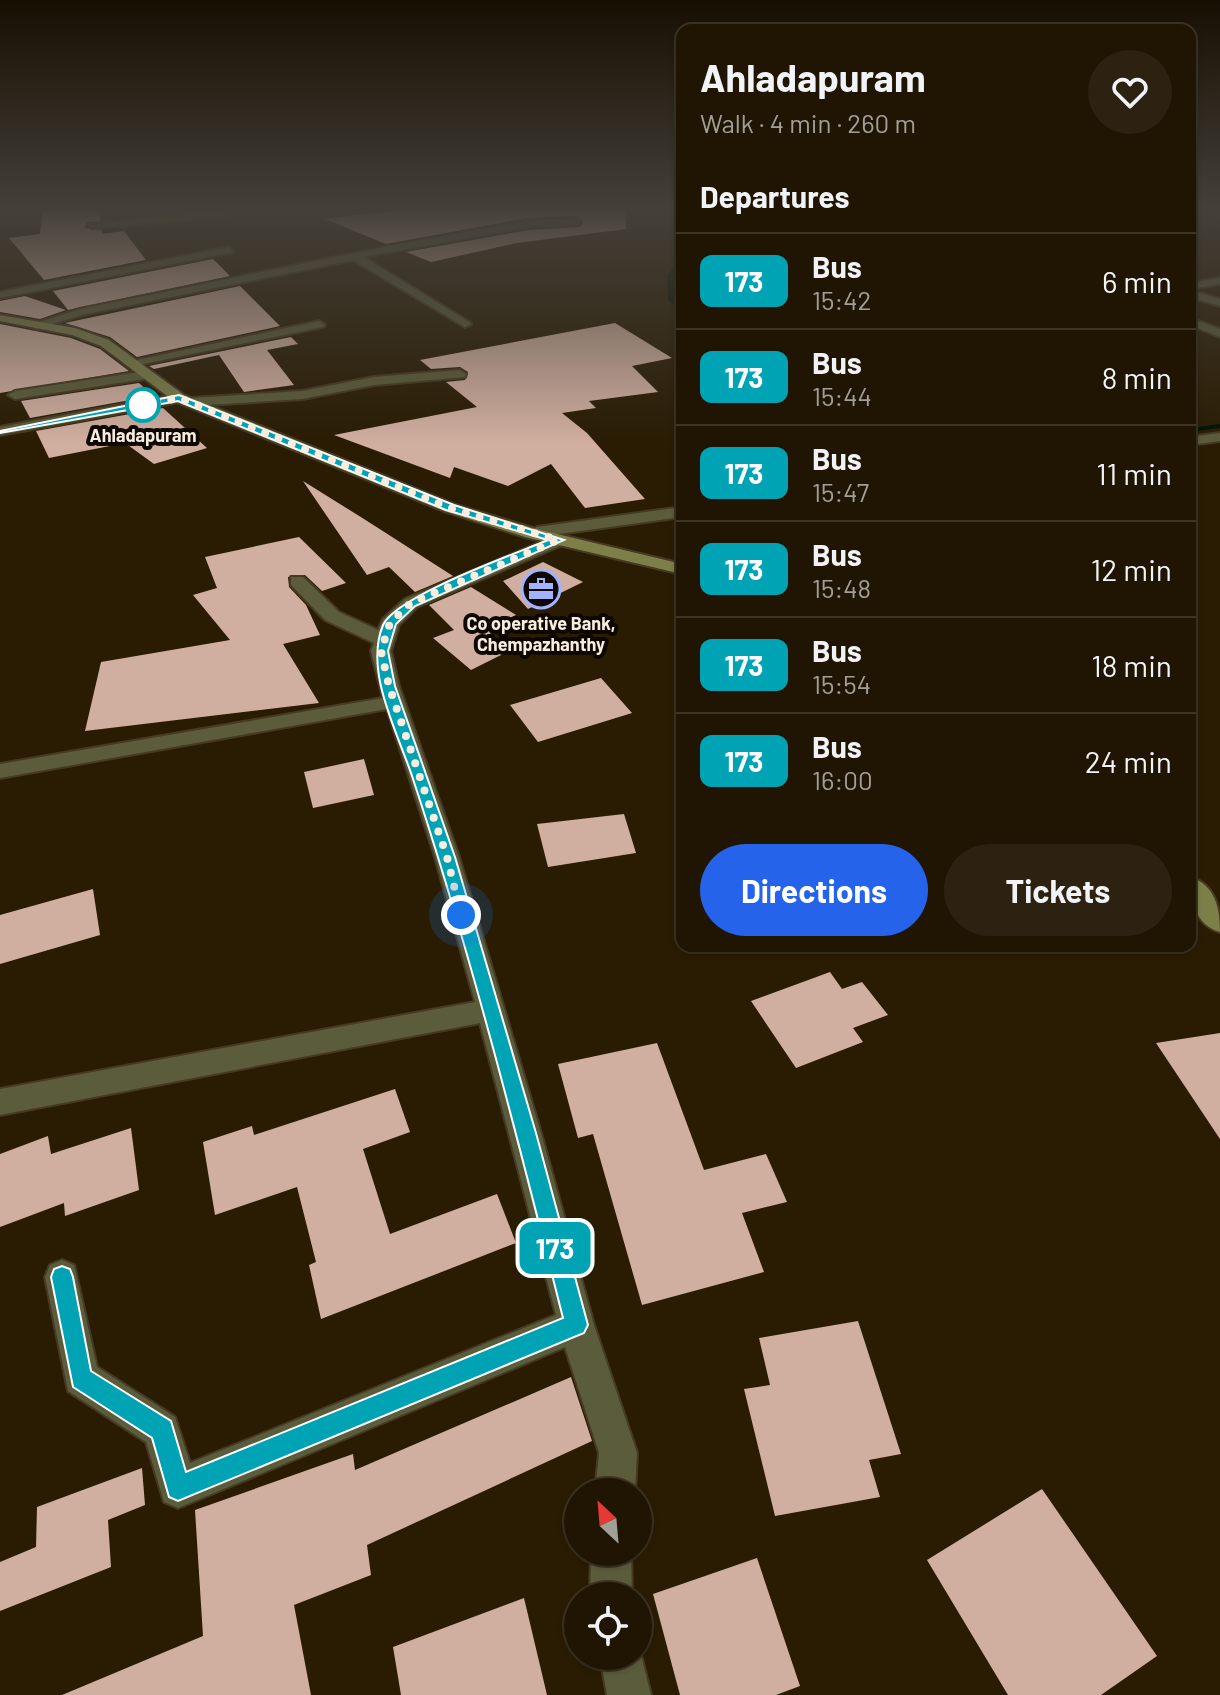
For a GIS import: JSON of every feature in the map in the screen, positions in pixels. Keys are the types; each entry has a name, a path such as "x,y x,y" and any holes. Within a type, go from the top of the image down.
{"main road":[{"path":"0,318 75,332 105,343 185,400 450,508 531,533 676,568"},
{"path":"1196,893 1220,923"}],"street":[{"path":"0,295 45,286"},
{"path":"36,325 80,312 216,286"},
{"path":"403,286 465,324"},
{"path":"1196,295 1220,303"},
{"path":"1203,325 1220,321"},
{"path":"1196,323 1220,333"},
{"path":"129,363 319,325"},
{"path":"0,431 185,400 302,395 374,381 460,374"},
{"path":"15,395 146,375"},
{"path":"1196,440 1220,437"},
{"path":"531,533 676,513"},
{"path":"558,540 411,603 390,623 381,651 394,702 447,857 526,1133 576,1325 618,1453 616,1478"},
{"path":"297,581 332,616 384,640"},
{"path":"0,771 394,702"},
{"path":"0,1102 489,1010"},
{"path":"62,1277 81,1378 162,1430 178,1488 576,1325"},
{"path":"625,1670 629,1695"}],"building":[{"path":"77,286 182,286 68,310 53,291"},
{"path":"240,286 280,326 137,357 110,337 65,323"},
{"path":"25,296 66,310 40,319 0,312 0,301"},
{"path":"615,323 672,358 632,366 658,392 589,401 596,408 562,413 587,433 645,499 585,508 551,464 508,486 454,467 450,478 334,435 477,407 446,382 465,380 468,372 460,367 431,369 420,360"},
{"path":"0,324 71,338 100,349 129,371 0,393"},
{"path":"291,337 298,344 267,350 294,385 244,392 219,355 154,369 149,366"},
{"path":"139,383 153,396 30,418 21,401"},
{"path":"163,408 207,448 154,464 125,443 49,458 36,431"},
{"path":"303,481 453,576 415,592 389,567 367,575"},
{"path":"299,537 346,583 322,591 305,575 288,577 289,587 306,605 320,635 283,644 319,703 85,731 101,662 230,640 193,595 217,588 205,557"},
{"name":"Co operative Bank, Chempazhanthy","path":"543,562 583,582 528,609 503,581"},
{"path":"471,587 516,615 487,629 505,653 471,670 433,638 454,630 429,605"},
{"path":"601,678 632,713 538,742 510,705"},
{"path":"364,759 374,795 313,808 304,772"},
{"path":"624,814 636,853 548,867 537,824"},
{"path":"93,889 100,935 0,964 0,915"},
{"path":"830,972 842,989 862,982 888,1015 853,1028 863,1042 796,1068 751,1001"},
{"path":"1220,1033 1220,1139 1156,1043"},
{"path":"657,1043 704,1170 766,1154 787,1202 742,1213 764,1272 642,1305 593,1134 578,1138 558,1064"},
{"path":"395,1089 410,1132 363,1149 390,1234 497,1194 516,1243 321,1319 309,1265 316,1262 297,1187 215,1215 203,1142 252,1126 254,1135"},
{"path":"131,1128 139,1190 65,1216 64,1203 0,1227 0,1154 48,1136 51,1154"},
{"path":"858,1321 901,1454 869,1460 880,1497 775,1516 744,1389 770,1385 759,1338"},
{"path":"571,1377 592,1441 367,1545 371,1575 294,1605 311,1695 62,1695 203,1636 195,1510 353,1454 355,1470"},
{"path":"142,1468 145,1505 108,1520 111,1567 0,1611 0,1562 36,1547 37,1507"},
{"path":"1042,1489 1157,1656 1101,1695 1008,1695 927,1560"},
{"path":"757,1558 800,1686 776,1695 680,1695 653,1594"},
{"path":"524,1598 547,1695 401,1695 393,1647"}],"waterway":[{"path":"670,286 671,300 676,304"},
{"path":"1196,429 1220,426"}],"bus line":[{"name":"173","path":"0,431 179,398 450,508 558,540 411,603 390,623 381,651 400,723 447,857 461,915 526,1133 576,1325 178,1488 162,1430 81,1378 62,1277"}],"place":[{"name":"Ahladapuram","path":"143,405"},
{"name":"Co operative Bank, Chempazhanthy","path":"541,589"}],"route":[{"path":"143,405 179,398 450,508 558,540 411,603 390,623 381,651 400,723 447,857 461,915"}]}
